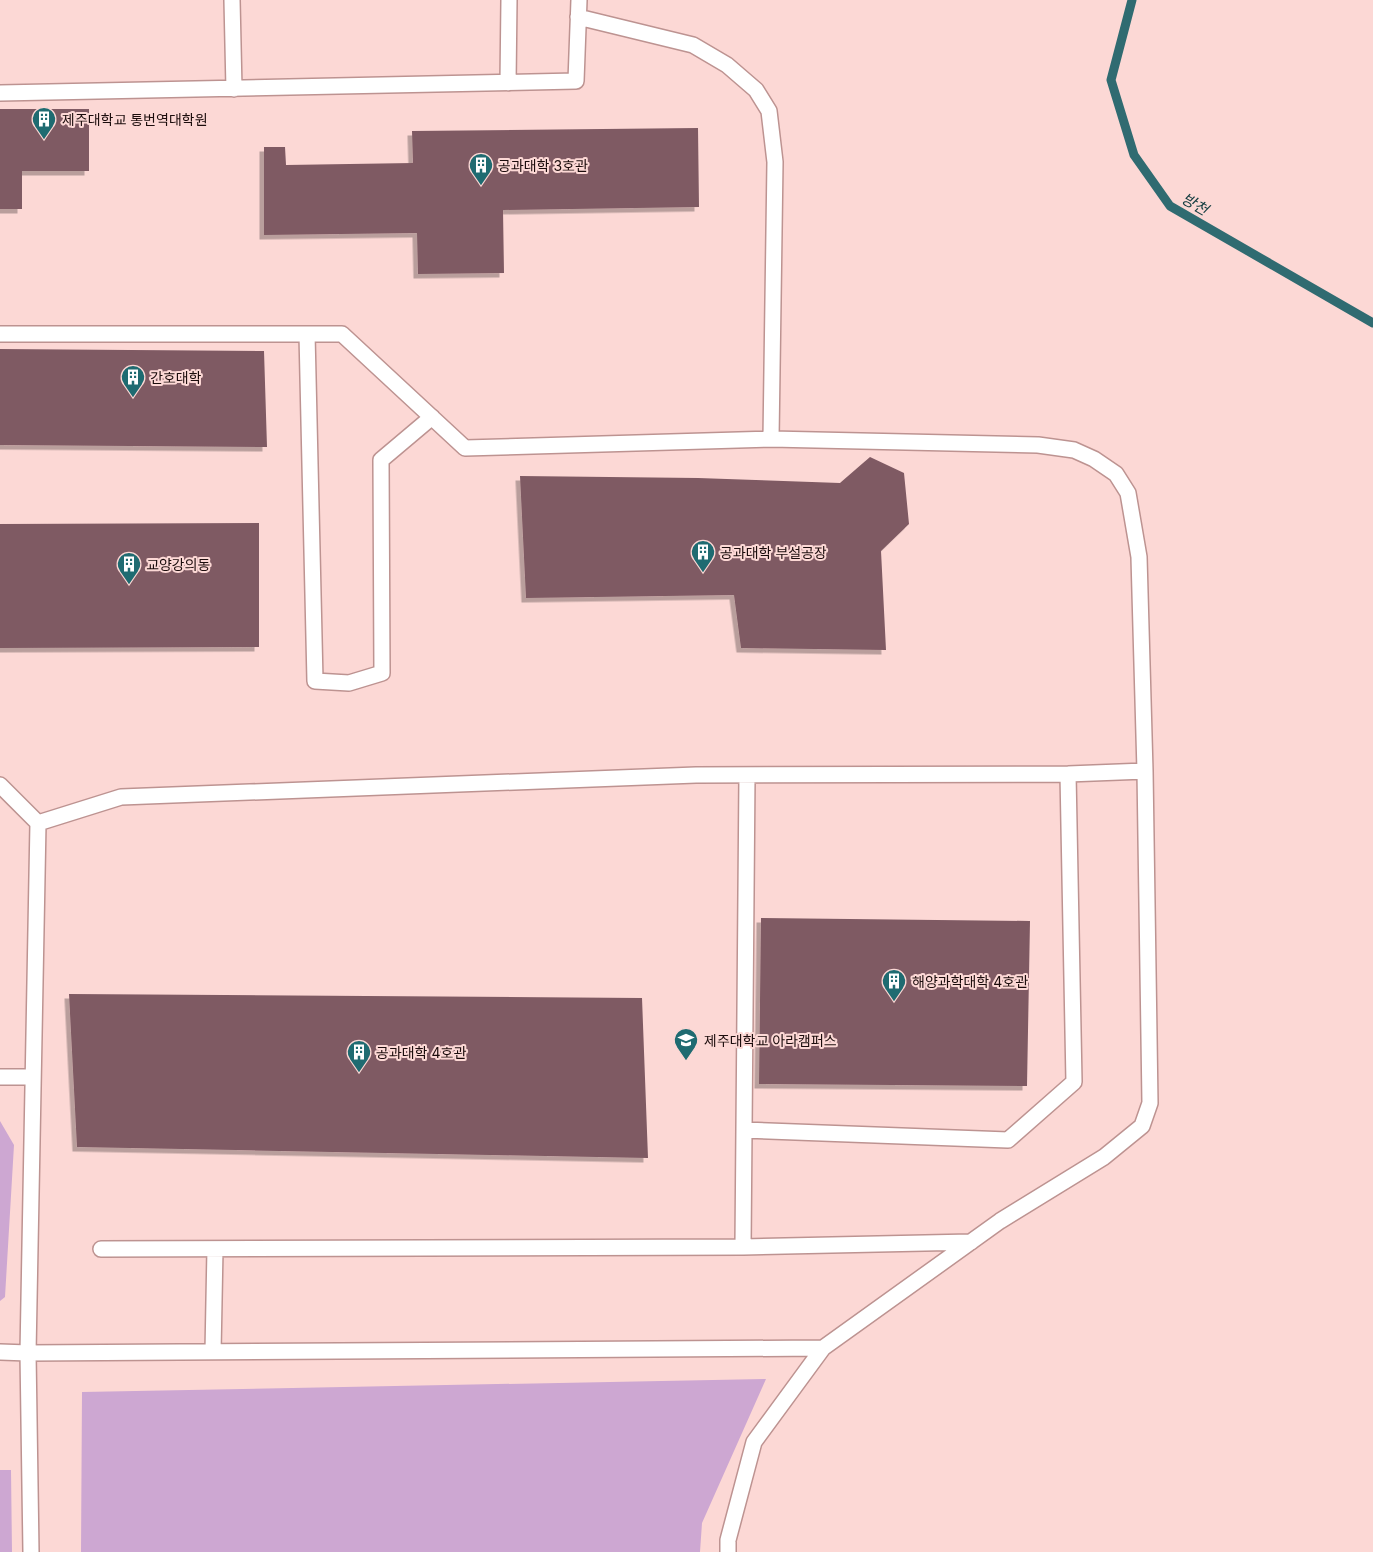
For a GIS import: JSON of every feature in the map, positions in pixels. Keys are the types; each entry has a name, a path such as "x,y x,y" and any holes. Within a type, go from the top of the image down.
{"lane":[{"path":"232,0 234,90"},
{"path":"508,0 508,83"},
{"path":"0,93 234,90 576,81 578,0"},
{"path":"578,17 693,45 727,65 742,77 756,90 769,111 775,162 771,439"},
{"path":"0,334 342,334 465,448 771,439 1038,445 1074,450 1094,459 1116,474 1128,493 1139,557 1145,772 1150,1103 1142,1126 1104,1157 1000,1221 823,1348 754,1442 728,1540 728,1552"},
{"path":"307,334 315,681 349,683 382,673 381,460 432,417"},
{"path":"38,823 121,797 696,774 1068,774 1145,772"},
{"path":"743,1247 747,774"},
{"path":"744,1130 1008,1140 1074,1082 1068,774"},
{"path":"0,785 38,823 28,1353 31,1552"},
{"path":"0,1077 33,1076"},
{"path":"101,1249 743,1247 971,1242"},
{"path":"213,1352 215,1249"},
{"path":"0,1352 823,1348"}],"shaded area":[{"path":"0,1121 14,1145 5,1297 0,1301"},
{"path":"766,1379 702,1523 700,1552 81,1552 82,1392"},
{"path":"0,1470 11,1470 12,1552 0,1552"}],"building":[{"name":"제주대학교 통번역대학원","path":"0,109 89,109 89,171 22,171 22,209 0,209"},
{"name":"공과대학 3호관","path":"698,128 699,207 503,210 504,273 418,274 417,233 264,235 264,147 285,147 286,165 413,163 412,131"},
{"name":"간호대학","path":"0,349 264,351 267,447 0,445"},
{"name":"공과대학 부설공장","path":"870,457 904,473 909,524 881,551 886,650 741,648 734,595 526,598 520,476 698,478 840,483"},
{"name":"교양강의동","path":"259,523 259,647 0,648 0,524"},
{"name":"해양과학대학 4호관","path":"761,918 1030,921 1027,1086 759,1084"},
{"name":"공과대학 4호관","path":"69,994 642,998 648,1158 77,1147"}],"waterway":[{"name":"방천","path":"1132,0 1111,80 1134,155 1170,206 1373,323"}],"place":[{"name":"제주대학교 통번역대학원","path":"44,140"},
{"name":"공과대학 3호관","path":"481,186"},
{"name":"간호대학","path":"133,398"},
{"name":"공과대학 부설공장","path":"703,573"},
{"name":"교양강의동","path":"129,585"},
{"name":"해양과학대학 4호관","path":"894,1002"},
{"name":"제주대학교 아라캠퍼스","path":"686,1061"},
{"name":"공과대학 4호관","path":"359,1073"}]}
